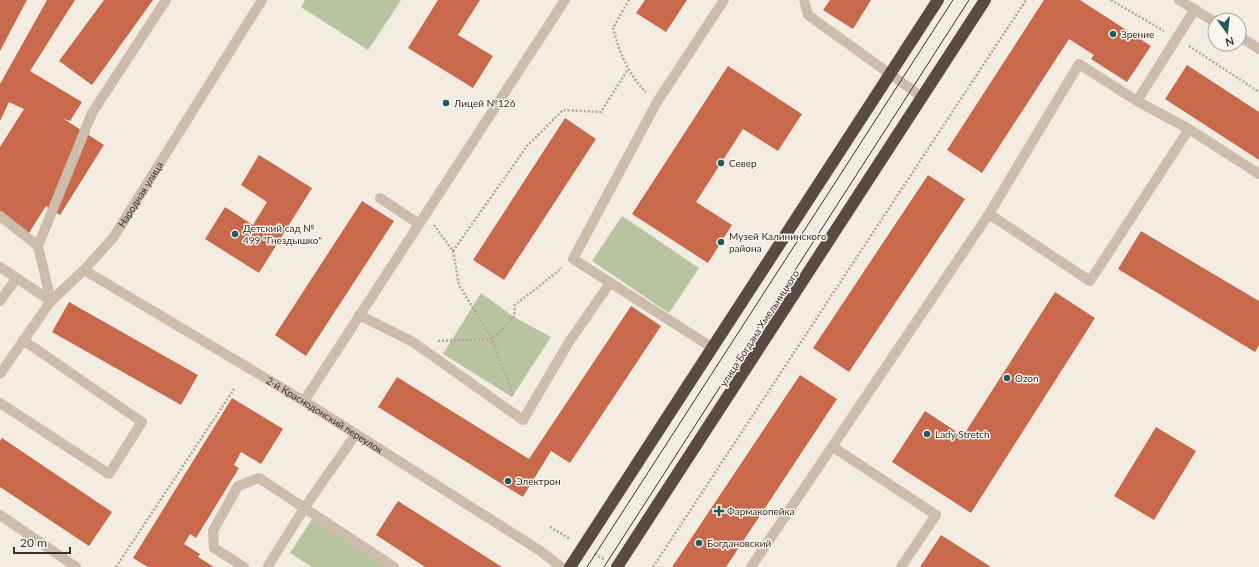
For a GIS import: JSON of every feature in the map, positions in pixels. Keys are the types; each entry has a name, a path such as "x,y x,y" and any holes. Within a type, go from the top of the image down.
{"highway":[{"path":"570,567 938,0"},
{"name":"улица Богдана Хмельницкого","path":"617,567 985,0"}],"street":[{"path":"51,301 38,246 92,113 166,0"},
{"name":"Народная улица","path":"0,374 51,301 84,270 113,238 262,0"},
{"path":"304,401 565,0"},
{"path":"712,348 573,259 657,102 724,0"},
{"path":"804,0 808,16 922,96"},
{"path":"1179,0 1207,17"},
{"path":"1137,101 1195,9"},
{"path":"1247,41 1259,48"},
{"path":"751,567 989,214 1079,64 1137,101 1189,129 1259,174"},
{"path":"989,214 1090,281 1189,129"},
{"path":"380,198 420,224"},
{"path":"0,216 38,246"},
{"path":"0,267 51,301"},
{"name":"2-й Краснодонский переулок","path":"84,270 304,401 539,550 561,567"},
{"path":"0,301 16,278"},
{"path":"359,315 413,342 523,420 569,342 610,283"},
{"path":"0,403 109,474 142,422 23,340"},
{"path":"268,567 305,507 356,434"},
{"path":"833,447 936,515 901,567"},
{"path":"244,567 214,548 212,531 238,486 260,478 394,567"},
{"path":"0,515 76,567"}],"path":[{"path":"629,0 613,28 619,50 628,68 643,89 657,102"},
{"path":"653,567 1026,0"},
{"path":"453,250 527,146 563,110 601,112 628,68"},
{"path":"426,214 453,250 459,285 492,339 523,420"},
{"path":"413,342 492,339 514,317 515,305 573,259"},
{"path":"116,567 234,389"}],"green space":[{"path":"305,0 401,0 368,50 301,7"},
{"path":"622,216 699,268 669,313 592,261"},
{"path":"481,293 514,317 551,337 512,397 443,354"},
{"path":"312,519 388,567 312,567 290,553"}],"building":[{"path":"0,0 27,0 0,51"},
{"path":"47,0 75,0 30,71 82,102 70,121 64,119 104,145 60,215 46,206 29,233 0,216 0,147 24,109 9,102 0,121 0,84"},
{"path":"104,0 153,0 92,85 59,61"},
{"path":"438,0 480,0 458,35 493,56 473,88 408,48"},
{"path":"645,0 687,0 666,32 636,13"},
{"path":"830,0 871,0 853,29 823,10"},
{"path":"1044,0 1080,0 1151,46 1127,82 1091,59 1094,55 1069,39 982,173 947,150"},
{"path":"1187,65 1259,112 1259,160 1165,99"},
{"path":"728,66 802,114 778,151 743,129 696,202 732,225 708,263 632,214"},
{"path":"565,118 596,139 504,280 473,260"},
{"path":"259,155 312,188 259,273 205,239 225,207 253,225 267,202 241,185"},
{"path":"928,175 965,199 849,372 813,348"},
{"path":"362,201 394,221 306,356 275,335"},
{"path":"1141,231 1259,301 1259,345 1255,352 1118,269"},
{"path":"1055,292 1095,318 971,513 892,462 925,411 963,436"},
{"path":"69,302 198,375 181,405 52,332"},
{"path":"631,306 661,326 570,463 551,451 523,497 378,407 397,377 529,459"},
{"path":"800,375 837,399 726,567 672,567"},
{"path":"232,398 283,429 261,464 241,452 234,465 239,468 196,538 190,534 184,544 200,554 198,557 214,567 148,567 133,558"},
{"path":"1156,427 1196,451 1154,520 1114,496"},
{"path":"2,438 112,512 89,546 0,487 0,441"},
{"path":"398,501 502,567 425,567 376,535"},
{"path":"941,535 991,567 920,567"}],"tram line":[{"path":"587,567 953,0"},
{"path":"604,567 969,0"}],"place":[{"name":"Зрение","path":"1113,34"},
{"name":"Лицей №126","path":"446,103"},
{"name":"Север","path":"721,163"},
{"name":"Детский сад № 499 \"Гнездышко\"","path":"235,234"},
{"name":"Музей Калининского района","path":"721,242"},
{"name":"Ozon","path":"1007,378"},
{"name":"Lady Stretch","path":"927,434"},
{"name":"Электрон","path":"508,481"},
{"name":"Фармакопейка","path":"719,511"},
{"name":"Богдановский","path":"699,543"}]}
